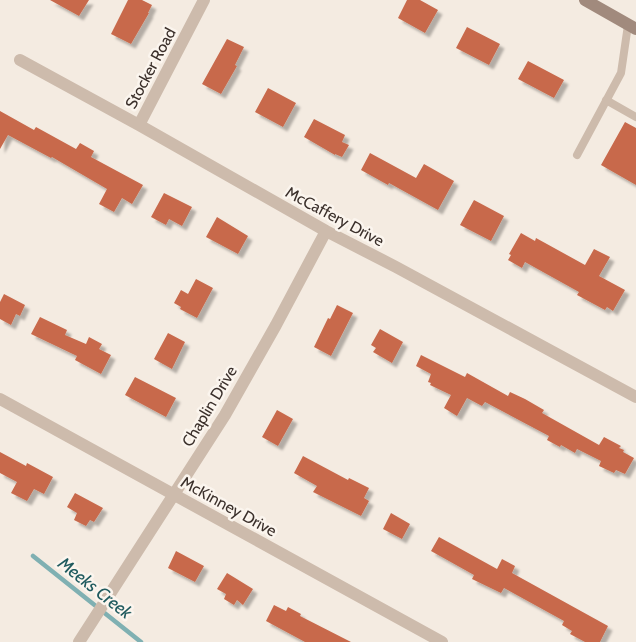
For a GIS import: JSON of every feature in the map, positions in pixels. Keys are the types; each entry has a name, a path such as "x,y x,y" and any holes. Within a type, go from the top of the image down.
{"main road":[{"path":"585,0 632,27"}],"street":[{"name":"Stocker Road","path":"138,125 204,0"},
{"name":"McCaffery Drive","path":"20,60 326,231 636,397"},
{"name":"Chaplin Drive","path":"80,642 234,398 276,325 326,231"},
{"name":"McKinney Drive","path":"0,399 442,642"}],"lane":[{"path":"577,156 621,73 632,27"},
{"path":"606,100 636,117"}],"building":[{"path":"50,0 89,0 79,16"},
{"path":"128,0 142,0 152,5 131,44 111,34"},
{"path":"407,0 420,0 438,10 425,33 398,18"},
{"path":"467,27 500,44 489,65 456,48"},
{"path":"227,39 244,47 235,65 237,66 221,94 202,84"},
{"path":"528,61 564,80 554,98 518,79"},
{"path":"268,88 296,103 283,127 255,112"},
{"path":"0,111 34,130 36,127 76,149 80,143 94,151 91,157 143,185 132,204 122,198 114,212 99,204 107,189 52,157 8,135 0,149"},
{"path":"314,119 345,135 342,142 349,145 342,157 304,137"},
{"path":"625,122 636,128 636,185 601,165"},
{"path":"370,153 416,178 424,164 454,181 438,210 361,170"},
{"path":"164,193 192,207 182,226 169,219 166,225 151,217"},
{"path":"474,200 504,216 491,241 460,225"},
{"path":"217,217 248,236 238,254 206,237"},
{"path":"521,233 535,241 536,238 585,265 594,249 610,257 599,276 625,290 613,311 607,307 605,310 577,295 579,292 525,262 522,268 508,260 511,255 509,254"},
{"path":"196,279 213,288 197,318 180,309 181,307 174,303 181,290 188,294"},
{"path":"4,294 25,305 20,316 16,314 11,325 0,319 0,302"},
{"path":"337,305 353,313 331,356 314,347 328,318 330,319"},
{"path":"40,317 67,330 65,335 86,344 89,337 102,344 99,349 111,355 101,374 75,360 77,356 31,334"},
{"path":"380,329 403,342 392,363 373,352 376,348 371,345"},
{"path":"168,333 185,342 172,369 154,359"},
{"path":"421,355 465,377 467,373 508,396 510,392 525,399 544,410 542,413 599,445 604,437 621,446 619,448 624,450 623,452 634,458 625,474 616,470 614,473 599,466 601,461 577,449 575,453 561,445 560,447 547,440 549,436 485,402 482,406 467,398 457,416 444,408 451,395 430,385 431,383 428,382 431,374 416,366"},
{"path":"135,377 176,398 166,417 125,395"},
{"path":"277,410 293,419 278,446 262,437"},
{"path":"0,452 26,466 27,463 53,477 44,494 34,489 27,501 11,493 17,482 0,473"},
{"path":"303,456 348,480 349,478 369,488 364,498 369,501 361,516 313,492 317,486 294,473"},
{"path":"75,493 103,508 94,522 90,520 86,526 74,520 77,513 67,507"},
{"path":"391,513 410,524 402,539 383,529"},
{"path":"439,537 497,569 502,559 515,566 512,573 608,626 600,642 585,642 570,634 572,631 562,625 564,621 504,588 501,593 472,579 474,575 431,551"},
{"path":"176,551 204,566 195,582 168,568"},
{"path":"227,573 253,589 243,605 237,600 234,605 224,599 226,594 217,589"},
{"path":"274,605 286,611 288,607 301,614 300,616 351,642 305,642 266,621"}],"waterway":[{"name":"Meeks Creek","path":"33,556 141,642"}]}
